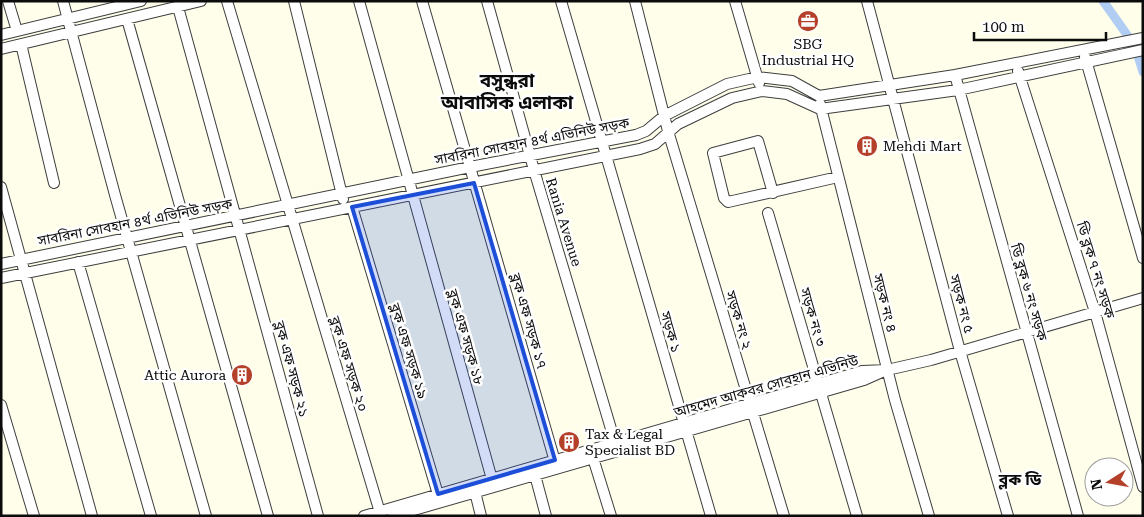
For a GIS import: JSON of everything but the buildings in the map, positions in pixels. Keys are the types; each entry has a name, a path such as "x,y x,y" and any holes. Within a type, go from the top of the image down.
{"street":[{"path":"8,1 17,31"},
{"path":"63,1 127,238 206,516"},
{"path":"1,35 121,4 141,1"},
{"path":"1,49 202,1"},
{"name":"ব্লক এফ সড়ক ২০","path":"227,1 380,514"},
{"name":"ব্লক এফ সড়ক ১৯","path":"294,1 342,194 349,208 439,498"},
{"name":"ব্লক এফ সড়ক ১৮","path":"359,1 493,482"},
{"name":"ব্লক এফ সড়ক ১৭","path":"422,1 556,464"},
{"name":"Rania Avenue","path":"486,1 534,170 617,447"},
{"name":"সড়ক ১","path":"561,1 710,516"},
{"name":"সড়ক নং ২","path":"635,1 668,131 784,516"},
{"path":"735,1 762,91"},
{"name":"সড়ক নং ৫","path":"867,1 960,351 1008,516"},
{"name":"ব্লক এফ সড়ক ২১","path":"178,7 318,516"},
{"path":"127,19 184,226 268,516"},
{"path":"820,96 955,75 1142,38"},
{"path":"21,44 54,184"},
{"path":"820,109 958,90 1143,50"},
{"path":"1083,51 1143,258"},
{"name":"ডি ব্লক ৭ নং সড়ক","path":"1016,64 1095,312 1143,487"},
{"name":"ডি ব্লক ৬ নং সড়ক","path":"955,75 1078,516"},
{"name":"সাবরিনা সোবহান ৪র্থ এভিনিউ সড়ক","path":"1,264 646,132 664,116 727,84 758,78 792,81 820,96"},
{"name":"সাবরিনা সোবহান ৪র্থ এভিনিউ সড়ক","path":"1,278 607,156 655,144 668,131 732,98 762,91 786,94 820,109"},
{"name":"সড়ক নং ৪","path":"820,96 820,109 887,370 929,516"},
{"path":"773,193 758,141 713,153 725,201 773,193 838,177"},
{"path":"1,187 87,516"},
{"path":"1,209 19,260"},
{"name":"সড়ক নং ৩","path":"768,213 857,516"},
{"path":"78,262 151,516"},
{"path":"22,273 92,516"},
{"name":"আহমেদ আকবর সোবহান এভিনিউ","path":"364,516 380,514 439,498 819,388 864,380 887,370 1026,333 1143,298"},
{"path":"1,405 34,516"},
{"name":"আহমেদ আকবর সোবহান এভিনিউ","path":"393,516 418,512 439,498 475,492 493,482 535,475 556,464 593,458 617,447"},
{"path":"593,458 611,516"},
{"path":"535,475 546,516"},
{"path":"475,492 481,516"}],"highlighted area":[{"path":"474,183 555,460 438,494 352,207"}],"waterway":[{"path":"1103,1 1135,46 1143,72"}],"place":[{"name":"SBG Industrial HQ","path":"808,21"},
{"name":"Mehdi Mart","path":"867,146"},
{"name":"Attic Aurora","path":"242,375"},
{"name":"Tax & Legal Specialist BD","path":"569,442"}],"district":[{"name":"বসুন্ধরা আবাসিক এলাকা","path":"507,91"},
{"name":"ব্লক ডি","path":"1020,479"}]}
